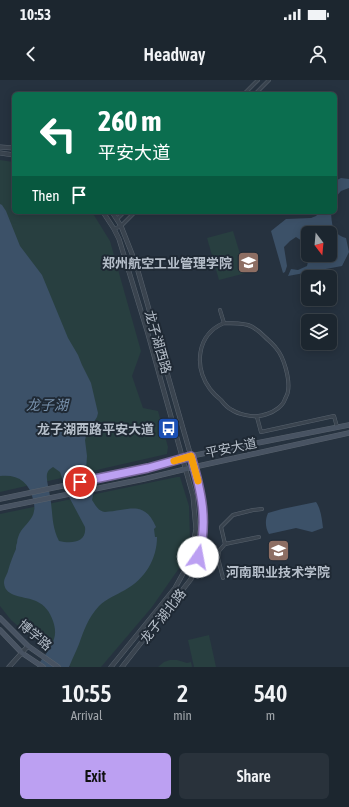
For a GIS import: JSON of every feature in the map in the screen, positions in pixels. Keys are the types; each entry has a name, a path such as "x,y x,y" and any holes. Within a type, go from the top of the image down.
{"main road":[{"name":"平安大道","path":"0,500 22,494 148,468 191,456 349,425"},
{"name":"平安大道","path":"0,508 144,479 349,433"},
{"name":"博学路","path":"0,618 28,646 58,667"},
{"name":"博学路","path":"0,630 22,652 43,667"}],"street":[{"path":"246,92 258,80"},
{"path":"257,92 269,80"},
{"path":"0,147 12,148"},
{"path":"0,154 12,155"},
{"name":"龙子湖西路","path":"104,214 119,239 148,334 185,469"},
{"name":"龙子湖西路","path":"113,214 121,226 136,264 194,467"},
{"path":"117,219 122,214"},
{"path":"114,229 121,226 133,214"},
{"path":"220,310 224,323"},
{"path":"224,323 249,325 262,334 277,348 288,376 288,391 284,403 272,413 257,417 232,411 210,390 204,380 200,359 202,343 207,335 224,323"},
{"path":"257,417 261,432 334,416 337,427"},
{"name":"龙子湖北路","path":"122,667 191,579 201,546 204,516 200,487 194,467"},
{"name":"龙子湖北路","path":"111,667 175,588 190,561 196,529 193,496 185,469"},
{"path":"225,544 221,527 233,515 262,509"},
{"path":"222,578 218,558 219,551 225,544 259,537"},
{"path":"9,667 28,646"}],"green space":[{"path":"0,160 12,162 12,214 93,214 110,241 141,351 132,376 143,408 158,411 168,447 167,454 0,492"},
{"path":"233,231 246,273 219,280 207,238"},
{"path":"180,477 189,506 190,540 184,561 152,607 101,667 71,667 11,620 0,606 0,514"},
{"path":"209,635 216,667 194,667 188,640"},
{"path":"177,660 187,663 191,662 192,667 158,667 164,662"}],"water":[{"path":"341,178 349,179 349,188 341,191 337,196 337,180"},
{"name":"龙子湖","path":"0,204 6,211 20,246 42,275 68,338 91,383 98,413 87,433 85,440 87,456 86,470 90,477 94,491 92,500 99,509 105,512 128,509 141,510 151,518 156,527 154,529 155,537 157,537 155,553 148,568 132,585 105,601 95,611 87,624 69,667 37,667 51,647 54,639 55,630 52,618 47,609 39,603 32,599 12,594 5,588 4,580 16,549 18,537 32,517 34,507 29,488 22,480 12,476 0,476","holes":["53,467 60,472 68,495 85,527 85,532 81,539 73,542 59,541 53,524 47,474"]},
{"path":"318,214 331,214 333,226 301,226 301,240 296,237 284,247 287,266 285,272 283,273 271,231 286,219 311,218"},
{"path":"337,233 346,238 349,252 342,266 320,270 301,270 301,274 288,276 291,269 298,270 307,266 308,262 337,262"},
{"path":"316,502 322,518 323,528 312,532 296,528 269,534 266,524 268,513"}],"slow traffic":[{"path":"174,461 191,456 198,481"}],"place":[{"name":"郑州航空工业管理学院","path":"248,263"},
{"name":"龙子湖西路平安大道","path":"169,429"},
{"name":"河南职业技术学院","path":"278,550"}],"route":[{"path":"80,482 148,468 191,456 200,487 204,516 201,546 198,557"}]}
